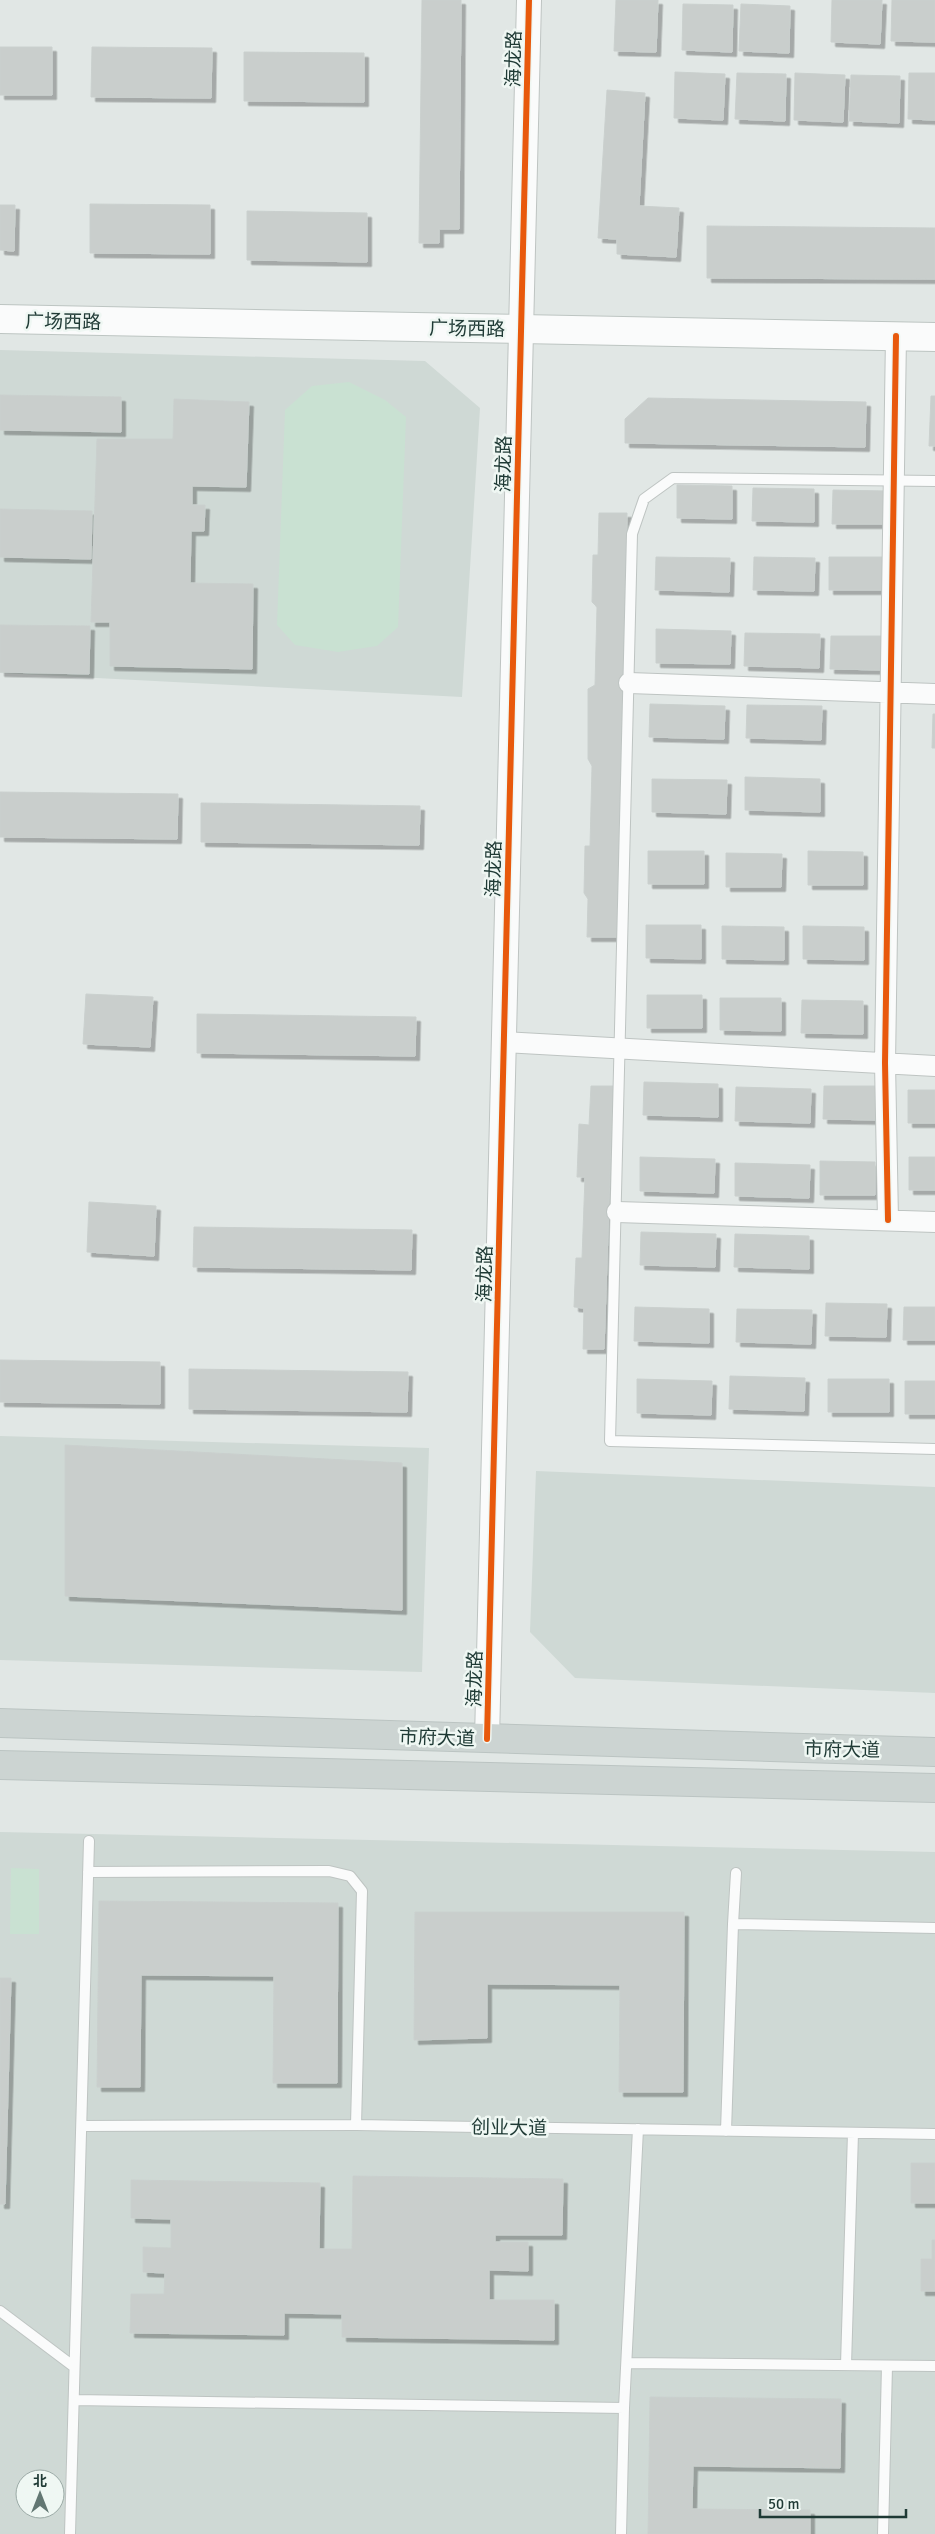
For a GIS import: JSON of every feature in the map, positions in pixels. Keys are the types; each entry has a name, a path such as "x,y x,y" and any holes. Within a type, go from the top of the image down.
{"main road":[{"name":"广场西路","path":"0,319 935,337"},
{"name":"市府大道","path":"0,1723 935,1752"},
{"name":"市府大道","path":"0,1765 935,1788"}],"street":[{"name":"海龙路","path":"487,1739 529,0"},
{"path":"888,1220 885,1063 896,336"},
{"path":"629,684 935,694"},
{"path":"504,1042 935,1066"},
{"path":"617,1212 935,1222"}],"lane":[{"path":"935,481 673,478 644,499 632,534 610,1441 935,1449"},
{"path":"70,2534 74,2400 73,2366 83,2126 89,1841"},
{"path":"88,1872 329,1871 350,1876 362,1891 356,2125"},
{"path":"726,2131 736,1873"},
{"path":"733,1924 935,1928"},
{"name":"创业大道","path":"83,2126 356,2125 935,2134"},
{"path":"621,2534 624,2408 638,2129"},
{"path":"846,2365 853,2132"},
{"path":"0,2311 73,2366"},
{"path":"627,2363 935,2366"},
{"path":"883,2534 887,2366"},
{"path":"74,2400 624,2408"}],"shaded area":[{"path":"0,350 425,361 480,408 462,697 0,673"},
{"path":"0,1436 429,1448 422,1672 0,1660"},
{"path":"536,1471 935,1487 935,1693 575,1678 530,1632"},
{"path":"0,1832 935,1852 935,2534 0,2534"}],"green space":[{"path":"349,382 385,400 406,417 398,627 377,646 338,652 295,645 277,625 285,410 312,386"},
{"path":"11,1868 39,1869 39,1934 10,1934"}],"building":[{"path":"422,0 461,0 459,229 439,229 439,243 419,243"},
{"path":"616,0 658,0 656,52 614,51"},
{"path":"832,0 882,0 880,44 831,42"},
{"path":"892,0 935,0 935,42 891,41"},
{"path":"683,4 733,5 732,52 682,50"},
{"path":"741,4 790,6 789,53 739,51"},
{"path":"0,47 52,47 52,95 0,95"},
{"path":"92,47 212,48 211,98 91,97"},
{"path":"244,52 364,53 364,102 244,101"},
{"path":"675,72 725,74 723,120 674,118"},
{"path":"737,73 786,74 785,121 735,119"},
{"path":"795,73 845,75 843,122 794,120"},
{"path":"909,73 935,73 935,120 908,119"},
{"path":"851,75 900,76 899,123 849,121"},
{"path":"607,90 645,93 639,206 679,208 676,257 617,254 617,239 598,238"},
{"path":"90,204 210,205 210,254 90,253"},
{"path":"0,205 15,205 14,251 0,250"},
{"path":"247,211 367,213 367,262 247,260"},
{"path":"707,226 935,228 935,279 707,278"},
{"path":"0,395 121,397 121,432 0,430"},
{"path":"931,396 935,396 935,446 929,446"},
{"path":"648,398 866,402 865,447 625,443 625,419"},
{"path":"174,399 249,402 246,487 192,486 192,505 205,505 204,531 191,531 190,583 253,584 252,669 110,666 110,622 91,622 97,439 173,439"},
{"path":"677,485 732,486 732,519 677,518"},
{"path":"753,488 814,489 814,522 752,521"},
{"path":"833,490 888,491 888,524 832,524"},
{"path":"0,509 92,511 91,559 0,557"},
{"path":"599,513 627,513 617,937 587,937 588,899 584,893 585,846 590,846 592,766 588,759 588,689 595,685 597,607 592,602 593,555 598,555"},
{"path":"656,557 730,558 729,592 655,590"},
{"path":"754,557 815,558 814,591 753,590"},
{"path":"829,557 885,557 884,590 829,590"},
{"path":"0,625 90,626 89,674 0,672"},
{"path":"656,629 731,631 730,664 656,663"},
{"path":"745,633 820,634 819,668 744,666"},
{"path":"831,636 886,636 886,670 830,669"},
{"path":"650,704 725,706 724,739 649,737"},
{"path":"747,705 822,706 821,740 746,738"},
{"path":"933,714 935,714 935,748 932,748"},
{"path":"745,777 820,779 820,812 745,810"},
{"path":"652,779 727,780 726,814 652,812"},
{"path":"0,792 178,794 177,839 0,837"},
{"path":"201,803 420,806 419,845 201,842"},
{"path":"648,851 704,851 704,884 648,884"},
{"path":"808,851 863,852 863,885 808,885"},
{"path":"726,853 782,854 781,887 726,887"},
{"path":"646,925 701,925 701,959 646,958"},
{"path":"722,926 784,927 784,960 722,959"},
{"path":"803,926 864,927 864,960 803,959"},
{"path":"86,994 153,997 150,1047 83,1044"},
{"path":"647,995 702,995 702,1028 647,1028"},
{"path":"720,998 781,998 781,1031 720,1030"},
{"path":"802,1000 863,1001 863,1034 801,1033"},
{"path":"197,1014 416,1017 415,1056 197,1053"},
{"path":"644,1082 718,1084 718,1117 643,1115"},
{"path":"591,1086 613,1086 604,1349 583,1349 584,1308 574,1307 576,1258 582,1258 585,1177 577,1177 579,1124 589,1125"},
{"path":"824,1086 879,1086 878,1120 823,1119"},
{"path":"736,1087 811,1089 810,1123 735,1121"},
{"path":"908,1090 935,1090 935,1123 908,1123"},
{"path":"640,1157 715,1159 714,1193 640,1191"},
{"path":"909,1157 935,1157 935,1190 909,1190"},
{"path":"820,1161 875,1162 875,1195 820,1195"},
{"path":"735,1163 810,1165 809,1198 735,1196"},
{"path":"89,1202 156,1206 154,1256 87,1252"},
{"path":"194,1227 412,1230 411,1270 193,1267"},
{"path":"641,1232 716,1234 715,1267 640,1265"},
{"path":"735,1234 809,1236 809,1269 734,1267"},
{"path":"826,1303 887,1304 886,1337 825,1336"},
{"path":"635,1307 709,1309 709,1343 634,1341"},
{"path":"904,1307 935,1307 935,1340 903,1340"},
{"path":"737,1309 812,1310 811,1344 736,1342"},
{"path":"0,1360 160,1362 160,1404 0,1402"},
{"path":"189,1369 408,1372 407,1412 189,1409"},
{"path":"730,1376 805,1378 804,1411 729,1409"},
{"path":"637,1379 712,1381 711,1415 637,1413"},
{"path":"828,1379 889,1379 889,1412 828,1412"},
{"path":"905,1381 935,1381 935,1414 905,1414"},
{"path":"65,1445 402,1463 402,1610 65,1596"},
{"path":"99,1901 338,1903 337,2083 273,2083 274,1976 141,1975 140,2087 97,2087"},
{"path":"415,1912 684,1912 683,2092 619,2092 620,1985 487,1984 487,2038 414,2040"},
{"path":"0,1978 11,1978 5,2204 0,2204"},
{"path":"911,2163 935,2163 935,2203 911,2203"},
{"path":"353,2176 563,2179 562,2235 495,2235 495,2242 528,2242 528,2271 489,2270 489,2300 554,2300 554,2340 342,2337 342,2314 284,2313 284,2335 130,2333 131,2294 164,2294 165,2273 143,2272 143,2247 171,2248 171,2219 131,2218 131,2180 320,2183 319,2249 352,2249"},
{"path":"932,2240 935,2240 935,2291 921,2291 921,2259 932,2259"},
{"path":"650,2397 841,2399 840,2468 693,2466 692,2509 810,2510 810,2534 648,2534"}],"cycle path":[{"path":"487,1739 529,0"},
{"path":"888,1220 885,1063 896,336"}]}
